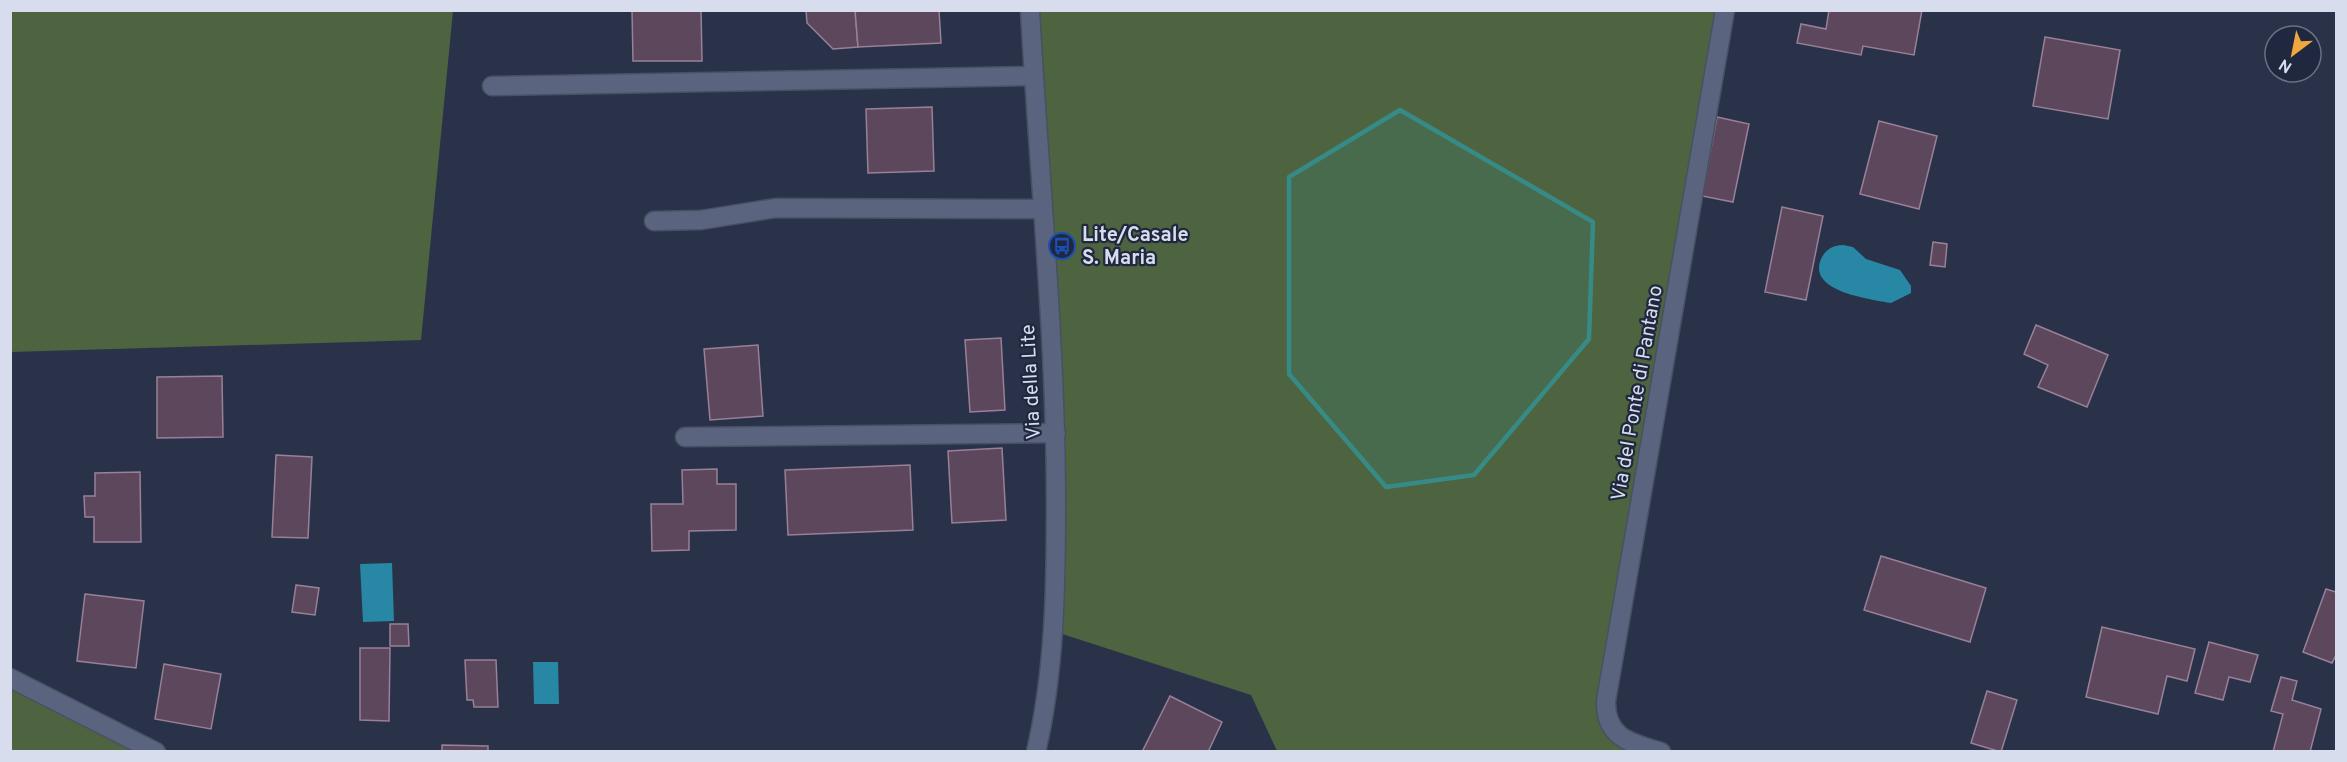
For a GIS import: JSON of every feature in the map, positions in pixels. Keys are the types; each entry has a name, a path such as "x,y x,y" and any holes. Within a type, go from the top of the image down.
{"street":[{"name":"Via della Lite","path":"1030,10 1056,433 1053,631 1047,690 1036,752"},
{"name":"Via del Ponte di Pantano","path":"1661,752 1622,738 1609,722 1605,711 1725,10"},
{"path":"492,86 1034,76"},
{"path":"654,221 701,220 783,208 1043,209"},
{"path":"685,437 1056,433"},
{"path":"10,678 156,752"}],"highlighted area":[{"path":"1400,110 1593,222 1589,339 1474,475 1386,487 1289,374 1289,177"}],"green space":[{"path":"10,11 453,11 421,340 11,352"},
{"path":"1030,11 1725,11 1609,722 1661,751 1277,751 1251,695 1053,631 1055,588"},
{"path":"11,677 159,751 11,751"}],"water":[{"path":"1843,245 1853,247 1866,259 1900,270 1911,286 1911,293 1891,303 1856,296 1832,286 1823,279 1819,270 1821,259 1830,249"},
{"path":"392,563 394,621 363,622 360,564"},
{"path":"533,662 558,662 559,704 534,704"}],"building":[{"path":"632,10 701,10 702,61 633,61"},
{"path":"806,10 855,10 858,47 833,49 807,23"},
{"path":"855,10 939,10 941,43 858,47"},
{"path":"1829,10 1922,10 1914,55 1863,46 1861,55 1797,43 1801,24 1826,29"},
{"path":"2045,37 2120,50 2108,119 2033,106"},
{"path":"932,107 934,171 868,173 866,109"},
{"path":"1717,117 1749,124 1733,202 1702,196"},
{"path":"1879,121 1937,136 1919,209 1860,194"},
{"path":"1782,207 1823,216 1806,300 1765,292"},
{"path":"1933,242 1947,244 1945,267 1930,265"},
{"path":"2036,325 2108,355 2087,407 2038,387 2048,365 2024,354"},
{"path":"1001,338 1005,410 970,412 965,340"},
{"path":"758,345 763,416 710,420 704,349"},
{"path":"222,376 223,437 157,438 157,377"},
{"path":"1002,448 1006,520 952,523 948,451"},
{"path":"276,455 312,457 308,538 272,537"},
{"path":"910,465 913,530 788,535 785,470"},
{"path":"717,469 717,484 736,484 736,530 689,531 689,550 652,551 651,504 683,504 682,470"},
{"path":"140,472 141,542 94,542 94,517 85,517 84,496 95,496 95,473"},
{"path":"1881,556 1986,588 1970,642 1864,610"},
{"path":"296,585 319,588 315,615 292,612"},
{"path":"2326,589 2336,592 2336,655 2332,663 2303,652"},
{"path":"85,594 144,601 136,668 77,661"},
{"path":"390,624 408,624 409,646 390,646"},
{"path":"2102,627 2195,649 2187,681 2167,676 2158,714 2086,697"},
{"path":"2209,642 2258,655 2250,682 2229,677 2223,700 2195,693"},
{"path":"360,648 390,648 389,721 360,720"},
{"path":"465,660 496,660 498,707 474,707 473,700 467,700"},
{"path":"164,664 221,674 211,729 155,719"},
{"path":"2281,677 2297,681 2292,700 2321,709 2310,752 2273,752 2283,714 2271,711"},
{"path":"1987,691 2017,700 2001,752 1971,743"},
{"path":"1170,696 1222,722 1208,752 1142,752"},
{"path":"442,745 488,746 488,752 442,752"}],"place":[{"name":"Lite/Casale S. Maria","path":"1062,246"}]}
